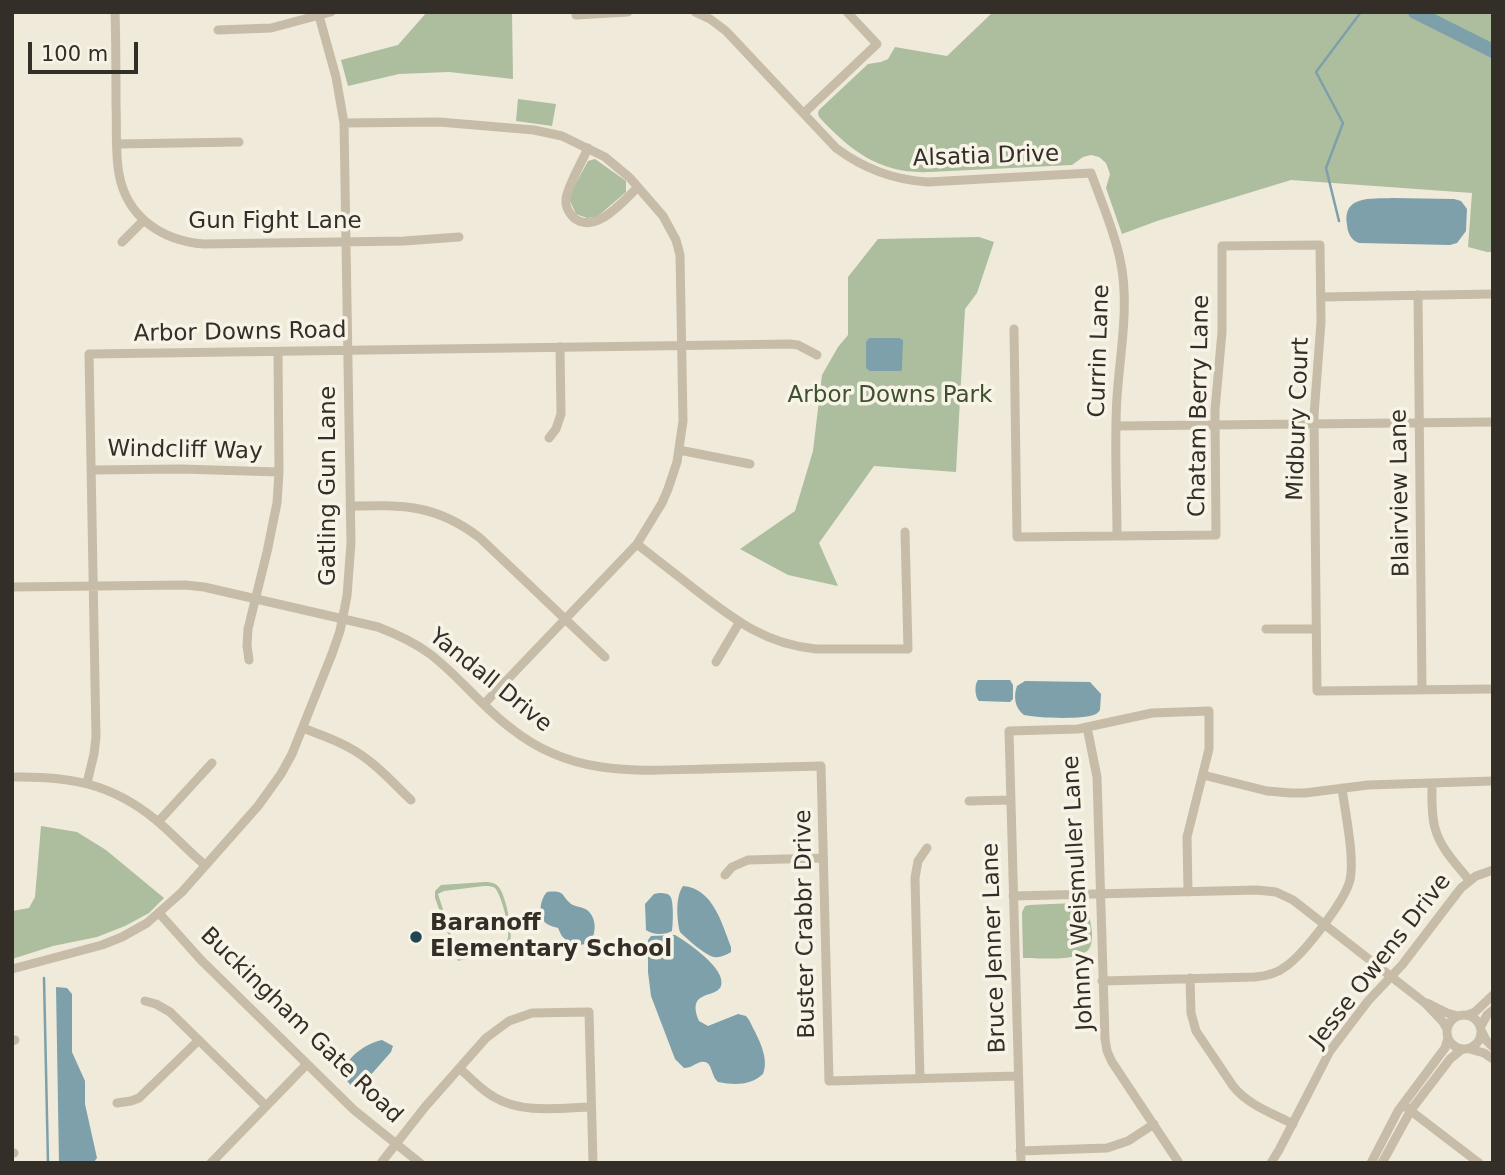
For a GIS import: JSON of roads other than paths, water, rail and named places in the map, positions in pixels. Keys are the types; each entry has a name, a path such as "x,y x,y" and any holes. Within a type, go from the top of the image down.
{"street":[{"name":"Gun Fight Lane","path":"115,12 117,163 122,186 144,220 164,234 191,243 404,242 459,237"},
{"path":"218,30 271,28 331,12"},
{"path":"576,14 628,12"},
{"name":"Alsatia Drive","path":"695,12 717,23 838,149 878,173 920,181 1091,173"},
{"path":"804,113 877,44 847,12"},
{"name":"Gatling Gun Lane","path":"12,969 122,937 159,914 182,892 271,789 292,754 330,661 343,618 350,576 349,351 344,123 336,77 319,14"},
{"path":"344,123 463,123 562,136 617,166 638,187 663,216 676,240 680,255 683,404 679,450 662,503 637,544 484,704"},
{"path":"117,144 239,142"},
{"path":"588,148 566,195 566,205 572,217 584,223 598,222 638,187"},
{"name":"Currin Lane","path":"1091,173 1113,233 1122,278 1123,323 1116,426 1117,536"},
{"path":"122,242 144,220"},
{"name":"Midbury Court","path":"1222,246 1320,245 1321,297 1314,424 1317,691 1422,690"},
{"name":"Chatam Berry Lane","path":"1014,329 1017,537 1216,535 1215,425 1222,332 1222,246"},
{"path":"1321,297 1493,294"},
{"name":"Blairview Lane","path":"1418,295 1422,690"},
{"name":"Arbor Downs Road","path":"87,783 96,737 89,354 790,344 817,355"},
{"path":"550,438 561,414 561,347"},
{"path":"248,660 247,638 277,503 278,352"},
{"path":"1116,426 1493,422"},
{"path":"679,450 750,464"},
{"name":"Windcliff Way","path":"91,470 279,472"},
{"path":"350,506 394,505 432,511 447,517 480,538 605,657"},
{"path":"637,544 739,623 777,641 803,648 831,650 908,649 905,532"},
{"name":"Yandall Drive","path":"12,587 204,587 378,627 397,634 435,658 512,730 569,760 593,766 636,770 821,766"},
{"path":"716,662 739,623"},
{"path":"1266,629 1316,629"},
{"path":"1422,690 1493,689"},
{"path":"1087,727 1152,713 1209,710 1210,740 1187,837 1188,892"},
{"name":"Bruce Jenner Lane","path":"1020,1163 1009,732 1087,727"},
{"name":"Johnny Weismuller Lane","path":"1087,727 1097,776 1102,981 1107,1051 1179,1163"},
{"path":"303,728 361,755 411,800"},
{"path":"158,821 212,763"},
{"name":"Buster Crabbr Drive","path":"821,766 829,1080 920,1079"},
{"path":"1202,775 1279,793 1305,793 1368,785 1493,781"},
{"path":"12,777 58,778 87,783 120,796 158,821 205,865"},
{"path":"1432,783 1433,821 1437,836 1469,880"},
{"path":"1102,981 1255,977 1274,973 1298,957 1325,924 1350,881 1351,859 1342,788"},
{"path":"969,801 1010,800"},
{"path":"927,848 918,861 915,878 920,1079 1018,1076"},
{"path":"725,875 732,867 748,860 823,859"},
{"name":"Jesse Owens Drive","path":"1271,1163 1330,1051 1368,1000 1391,977 1469,880 1493,870"},
{"path":"1013,896 1257,890 1276,892 1293,900 1425,1003 1443,1022 1453,1046 1484,1052 1493,1059"},
{"name":"Buckingham Gate Road","path":"159,914 201,960 354,1110 420,1163"},
{"path":"1190,978 1196,1031 1233,1086 1249,1102 1293,1124"},
{"path":"1382,1163 1406,1108 1445,1048 1451,1021 1475,1012 1493,995"},
{"path":"145,1001 170,1012 266,1106"},
{"path":"1425,1003 1447,1013 1476,1019 1486,1040 1493,1047"},
{"path":"1371,1163 1388,1129 1406,1108 1450,1059 1480,1041 1487,1015 1493,1010"},
{"path":"381,1163 425,1107 486,1038 509,1021 532,1013 589,1012 593,1163"},
{"path":"117,1103 139,1098 199,1040"},
{"path":"211,1163 307,1064"},
{"path":"460,1069 494,1097 511,1104 529,1108 591,1107"},
{"path":"1406,1108 1479,1163"},
{"path":"1020,1151 1107,1148 1128,1141 1154,1124"}],"water":[{"path":"1367,199 1461,201 1467,209 1466,231 1457,243 1450,245 1359,243 1352,238 1347,228 1349,208"},
{"path":"869,338 903,340 901,371 870,371 866,368 866,342"},
{"path":"978,680 1010,680 1013,685 1013,699 1010,702 979,701 976,691"},
{"path":"1025,681 1090,682 1101,694 1100,710 1096,714 1082,717 1049,718 1024,715 1017,706 1015,694 1017,686"},
{"path":"683,886 693,888 709,900 720,918 731,952 718,957 710,956 680,932 678,902"},
{"path":"547,892 560,893 571,904 590,913 595,925 591,942 581,945 570,943 558,928 544,921 541,908"},
{"path":"654,894 669,895 673,907 672,931 663,934 646,930 645,904"},
{"path":"675,935 705,957 721,979 718,990 703,996 696,1004 699,1021 708,1026 738,1014 749,1020 765,1061 763,1074 753,1081 742,1084 718,1082 708,1063 701,1062 684,1068 675,1059 651,996 648,940 651,936"},
{"path":"56,987 67,988 72,994 72,1052 85,1081 85,1104 97,1158 94,1162 59,1163"},
{"path":"382,1040 393,1046 391,1052 359,1088 353,1088 343,1076 347,1064 363,1048"}],"waterway":[{"path":"1339,221 1326,168 1343,123 1316,72 1361,12"},
{"path":"1415,12 1493,51"},
{"path":"44,978 48,1163"}],"place":[{"name":"Baranoff Elementary School","path":"416,937"}],"park label":[{"name":"Arbor Downs Park","path":"890,396"}]}
